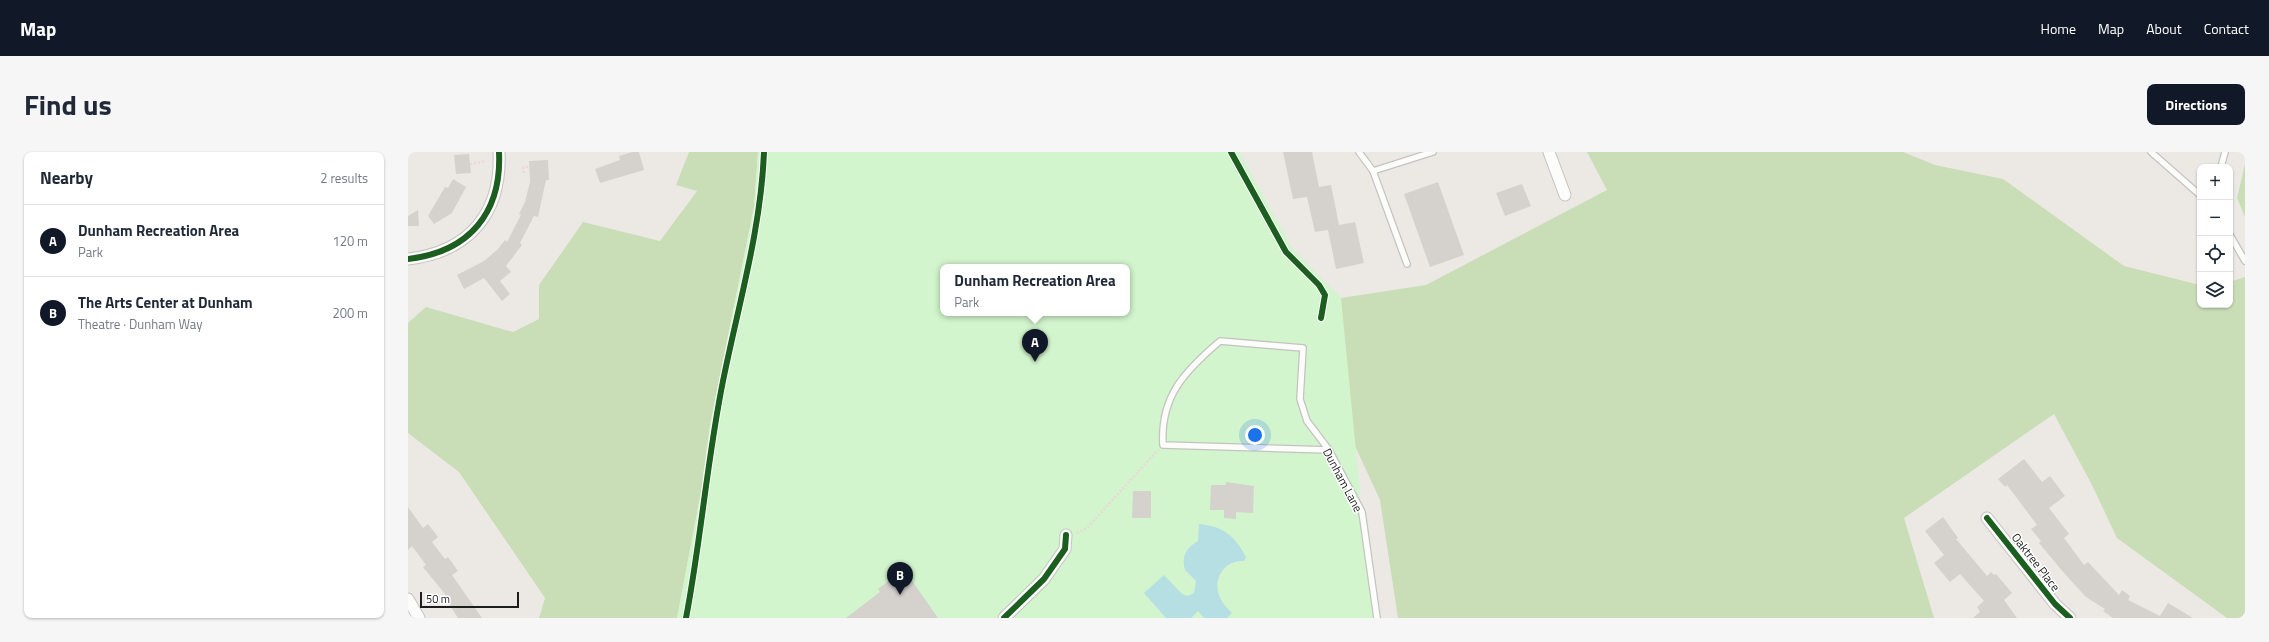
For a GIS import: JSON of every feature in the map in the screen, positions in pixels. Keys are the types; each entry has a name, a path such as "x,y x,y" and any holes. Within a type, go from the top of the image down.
{"street":[{"path":"408,259 440,252 456,244 479,224 487,214 498,184 499,152"},
{"path":"1549,152 1565,195"},
{"name":"Oaktree Place","path":"1987,518 2055,604 2070,618"},
{"path":"1004,618 1044,579 1065,549 1066,534"},
{"path":"408,599 414,614"}],"lane":[{"path":"1359,152 1373,172 1407,264"},
{"path":"1373,172 1434,152"},
{"path":"2151,152 2197,192"},
{"path":"2222,164 2224,152"},
{"path":"2231,236 2245,261"},
{"name":"Dunham Lane","path":"1163,445 1162,424 1171,395 1196,361 1220,341 1302,348 1300,399 1307,421 1329,450 1362,512 1377,618"},
{"path":"1163,445 1329,450"}],"path":[{"path":"470,164 486,161"},
{"path":"524,173 523,168 529,166"},
{"path":"1066,534 1078,533 1087,528 1163,445"}],"green space":[{"path":"689,152 758,152 754,207 710,425 701,492 677,618 539,618 545,598 459,472 408,433 408,323 426,307 513,332 539,319 539,285 583,222 660,241 697,191 676,185"},
{"path":"758,152 1239,152 1293,249 1341,298 1362,512 1377,618 677,618 701,492 710,425 754,207"},
{"path":"1587,152 1903,152 1935,165 2003,179 2124,266 2197,284 2197,308 2233,308 2233,281 2245,277 2245,618 2227,618 2117,538 2092,485 2054,414 1904,518 1934,618 1398,618 1380,500 1349,433 1315,379 1341,298 1426,285 1607,190"},
{"path":"2245,164 2245,217 2237,198"}],"water":[{"path":"1199,524 1215,527 1227,533 1237,543 1246,557 1244,561 1231,563 1219,576 1218,588 1220,598 1224,605 1232,613 1227,618 1204,618 1198,611 1191,618 1166,618 1144,593 1164,575 1182,594 1188,596 1194,593 1196,581 1185,570 1184,557 1190,547 1198,541"}],"building":[{"path":"632,152 639,152 644,170 600,183 595,169 620,160 619,156"},
{"path":"1283,152 1312,152 1319,187 1331,185 1339,225 1355,222 1364,263 1336,269 1328,230 1315,232 1307,197 1293,199"},
{"path":"469,154 471,173 456,174 454,155"},
{"path":"548,160 549,180 546,180 538,217 534,216 520,243 522,245 506,266 511,272 500,281 510,294 502,301 484,278 464,289 457,275 484,261 498,249 505,240 507,242 521,215 519,214 525,202 530,182 529,161"},
{"path":"453,179 466,187 452,213 434,224 428,216 445,187 448,188"},
{"path":"1438,182 1464,255 1430,267 1404,194"},
{"path":"1522,184 1531,206 1505,216 1496,193"},
{"path":"418,210 419,226 408,226 408,216"},
{"path":"2024,459 2042,482 2050,476 2065,496 2049,508 2069,534 2064,538 2084,565 2088,562 2119,595 2122,590 2130,596 2128,600 2160,616 2168,603 2193,618 2113,618 2103,611 2105,609 2086,597 2039,543 2041,541 2031,529 2037,525 2007,485 2005,487 1998,479"},
{"path":"1226,482 1254,486 1253,513 1236,512 1236,519 1224,518 1224,510 1210,510 1211,485 1226,485"},
{"path":"1133,491 1151,491 1151,518 1132,518"},
{"path":"408,507 423,528 428,524 438,537 432,542 445,559 448,557 458,571 452,575 482,618 458,618 447,601 449,599 423,567 426,565 412,546 408,550"},
{"path":"1943,517 1958,538 1956,539 1987,576 1991,572 1994,575 1996,574 2012,593 2004,600 2017,618 1973,618 1980,612 1977,607 1984,601 1960,574 1950,582 1934,563 1944,555 1925,531"},
{"path":"908,575 938,618 846,618 880,592 878,589 890,580 894,586"}],"cycle path":[{"path":"408,259 430,255 448,248 464,238 478,226 488,211 495,193 499,152"},
{"path":"686,618 717,411 754,239 762,181 764,152"},
{"path":"1231,152 1286,252 1319,285 1325,295 1321,318"},
{"path":"1987,518 2055,604 2070,618"},
{"path":"1004,618 1044,579 1065,549 1066,535"}],"place":[{"name":"Dunham Recreation Area","path":"1035,362"},
{"name":"The Arts Center at Dunham","path":"900,595"}]}
